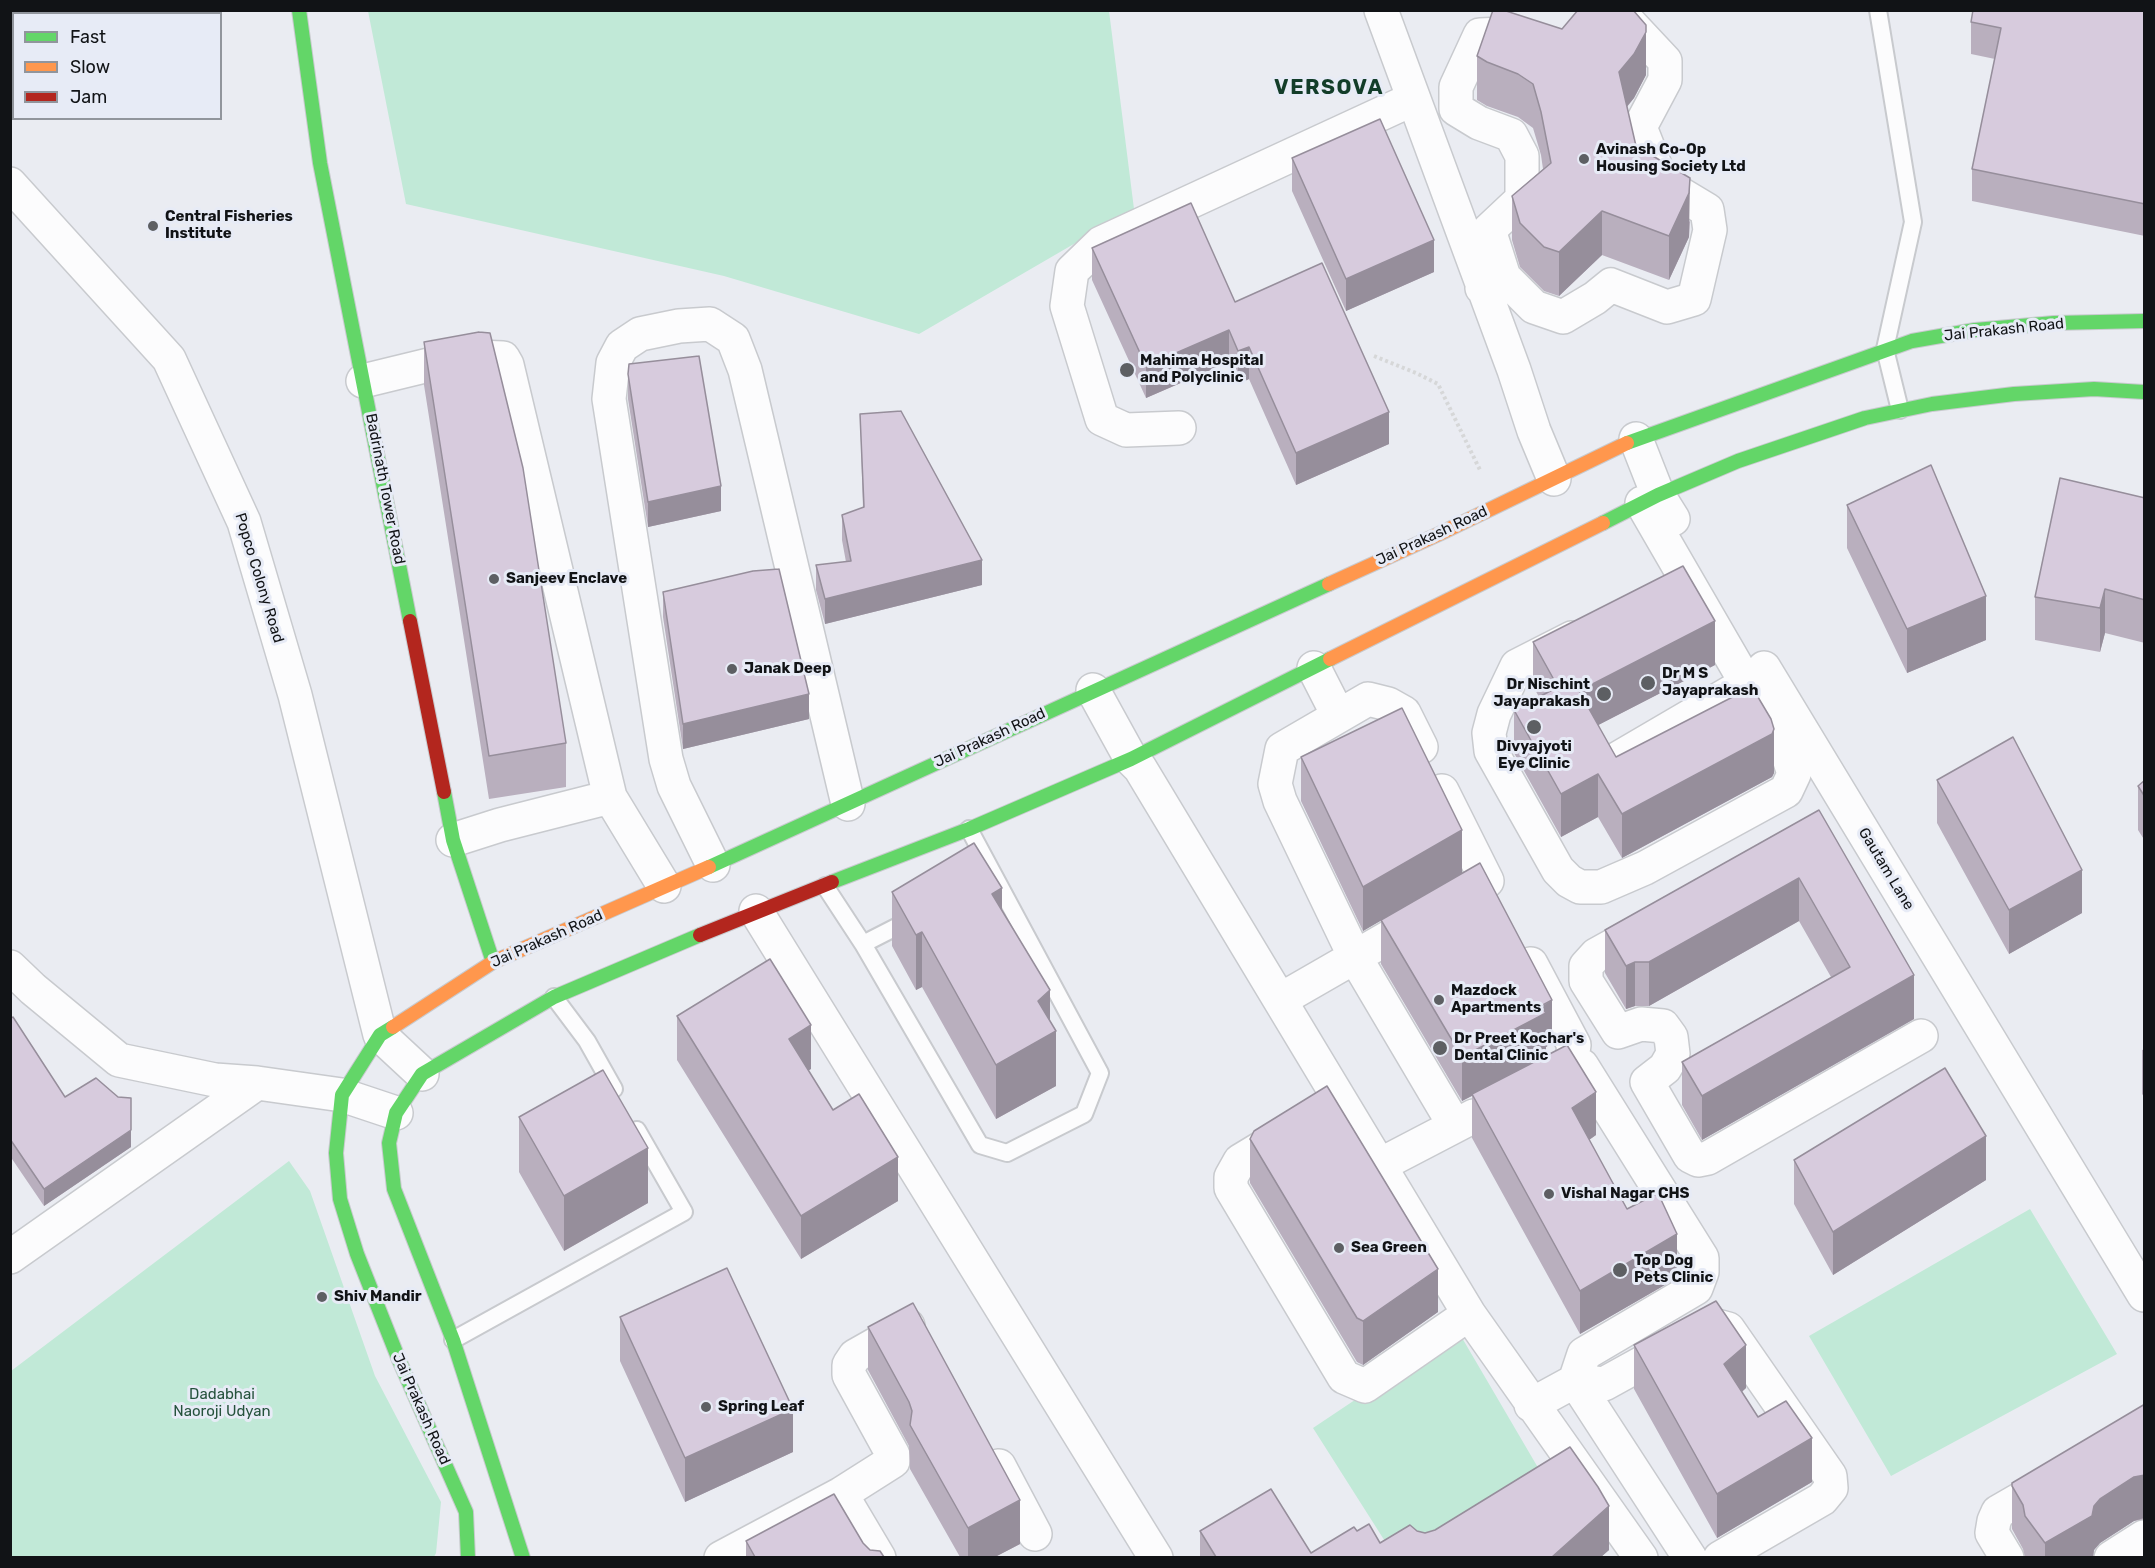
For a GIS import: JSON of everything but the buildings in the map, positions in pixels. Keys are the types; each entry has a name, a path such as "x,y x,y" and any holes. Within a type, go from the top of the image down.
{"main road":[{"name":"Badrinath Tower Road","path":"299,10 320,163 453,840 494,962"},
{"name":"Jai Prakash Road","path":"468,1557 466,1512 399,1360 357,1254 340,1199 336,1153 342,1095 380,1035 494,962 848,804 1498,506 1636,439 1912,341 1975,330 2054,323 2145,321"},
{"path":"523,1557 453,1340 394,1189 389,1143 396,1113 422,1074 554,997 756,911 969,829 1131,759 1650,499 1738,461 1865,418 1932,404 2014,394 2094,389 2145,392"}],"street":[{"path":"1381,10 1413,99 1493,283 1533,307 1563,317 1595,298 1611,285 1667,307 1694,299 1710,230 1707,210 1662,183 1640,127 1665,80 1665,61 1620,13 1598,10 1571,33 1538,47 1503,34 1480,34 1456,87 1456,109 1479,123 1511,135 1522,156 1522,198 1489,230 1493,283 1514,370 1533,431 1554,479"},
{"path":"1179,428 1126,430 1102,419 1067,306 1072,271 1101,243 1413,99"},
{"name":"Popco Colony Road","path":"10,184 169,359 244,522 295,695 380,1035"},
{"path":"713,865 674,786 666,759 609,399 614,363 622,346 640,334 679,326 710,324 733,339 744,370 848,804"},
{"path":"363,381 441,362 478,357 503,358 507,365 610,797 664,886"},
{"name":"Gautam Lane","path":"1636,439 1650,499 1757,677 1852,814 2145,1295"},
{"path":"1602,623 1517,666 1494,714 1489,733 1491,752 1558,870 1569,881 1580,887 1601,887 1645,868 1786,791 1794,774 1757,677 1688,581 1650,499"},
{"path":"1656,597 1688,581"},
{"path":"1314,668 1338,715"},
{"path":"1617,759 1757,677"},
{"path":"1094,690 1131,759 1140,768 1469,1314 1532,1404 1565,1471 1641,1557"},
{"path":"1455,1126 1355,957 1280,801 1275,784 1282,748 1368,699 1388,704 1404,713 1503,911"},
{"path":"453,840 500,825 610,797"},
{"path":"1822,831 1852,814"},
{"path":"1280,1000 1487,881"},
{"path":"756,911 1156,1557"},
{"path":"1668,915 1596,955 1586,966 1586,981 1618,1032 1641,1024 1663,1026 1671,1037 1673,1054 1665,1068 1647,1082 1690,1156 1698,1160 1708,1158 1921,1036"},
{"path":"1519,942 1574,1045 1568,1067"},
{"path":"10,967 33,989 119,1060 215,1080 257,1083 342,1095 396,1113"},
{"path":"380,1035 422,1074"},
{"path":"1380,1165 1568,1067 1582,1066 1702,1258 1702,1272 1696,1288 1689,1293 1584,1354 1575,1381"},
{"path":"10,1257 257,1083"},
{"path":"1340,1100 1240,1161 1231,1177 1232,1188 1344,1377 1365,1386 1469,1314"},
{"path":"1689,1293 1709,1327"},
{"path":"721,1557 841,1494 893,1461 894,1455 849,1375 849,1365 855,1356 915,1324 924,1327 935,1348"},
{"path":"1532,1404 1575,1381 1604,1384 1709,1327 1720,1326 1728,1329 1830,1476 1831,1488 1822,1499 1720,1557"},
{"path":"1575,1381 1690,1557"},
{"path":"985,1441 1035,1534"},
{"path":"2007,1557 1992,1533 1998,1512 2076,1466"},
{"path":"841,1494 879,1557"},
{"path":"2111,1557 2145,1537"}],"lane":[{"path":"1878,10 1913,222 1885,350 1900,410"},
{"path":"825,886 863,944 980,1145 1007,1154 1084,1114 1100,1073 969,829"},
{"path":"975,885 995,875"},
{"path":"863,944 924,912"},
{"path":"453,1340 684,1212 586,1041 554,997"}],"path":[{"path":"1374,356 1438,384 1498,506"}],"green space":[{"path":"368,11 1109,11 1134,209 919,334 724,276 406,204"},
{"name":"Dadabhai Naoroji Udyan","path":"289,1161 310,1191 375,1376 441,1502 434,1557 11,1557 11,1371"},
{"path":"2030,1209 2117,1354 1891,1476 1809,1336"},
{"path":"1458,1331 1547,1483 1395,1557 1313,1428"}],"traffic: fast":[{"path":"299,10 320,163 410,621"},
{"path":"1627,443 1912,341 1975,330 2054,323 2144,321"},
{"path":"1603,523 1658,495 1738,461 1865,418 1932,404 2014,394 2094,389 2144,392"},
{"path":"709,867 1329,584"},
{"path":"832,882 969,829 1131,759 1330,659"},
{"path":"444,792 453,840 493,962"},
{"path":"523,1558 453,1340 394,1189 389,1143 396,1113 422,1074 554,997 700,935"},
{"path":"393,1027 380,1035 342,1095 336,1153 340,1199 357,1254 399,1360 466,1512 468,1558"}],"traffic: slow":[{"path":"1329,584 1439,534 1627,443"},
{"path":"1330,659 1603,523"},
{"path":"393,1027 493,962 709,867"}],"traffic: jam":[{"path":"410,621 444,792"},
{"path":"700,935 832,882"}],"place":[{"name":"Avinash Co-Op Housing Society Ltd","path":"1584,159"},
{"name":"Central Fisheries Institute","path":"153,226"},
{"name":"Mahima Hospital and Polyclinic","path":"1127,370"},
{"name":"Sanjeev Enclave","path":"494,579"},
{"name":"Janak Deep","path":"732,669"},
{"name":"Dr M S Jayaprakash","path":"1648,683"},
{"name":"Dr Nischint Jayaprakash","path":"1604,694"},
{"name":"Divyajyoti Eye Clinic","path":"1534,727"},
{"name":"Mazdock Apartments","path":"1439,1000"},
{"name":"Dr Preet Kochar's Dental Clinic","path":"1440,1048"},
{"name":"Vishal Nagar CHS","path":"1549,1194"},
{"name":"Sea Green","path":"1339,1248"},
{"name":"Top Dog Pets Clinic","path":"1620,1270"},
{"name":"Shiv Mandir","path":"322,1297"},
{"name":"Spring Leaf","path":"706,1407"}],"district":[{"name":"VERSOVA","path":"1329,88"}]}
